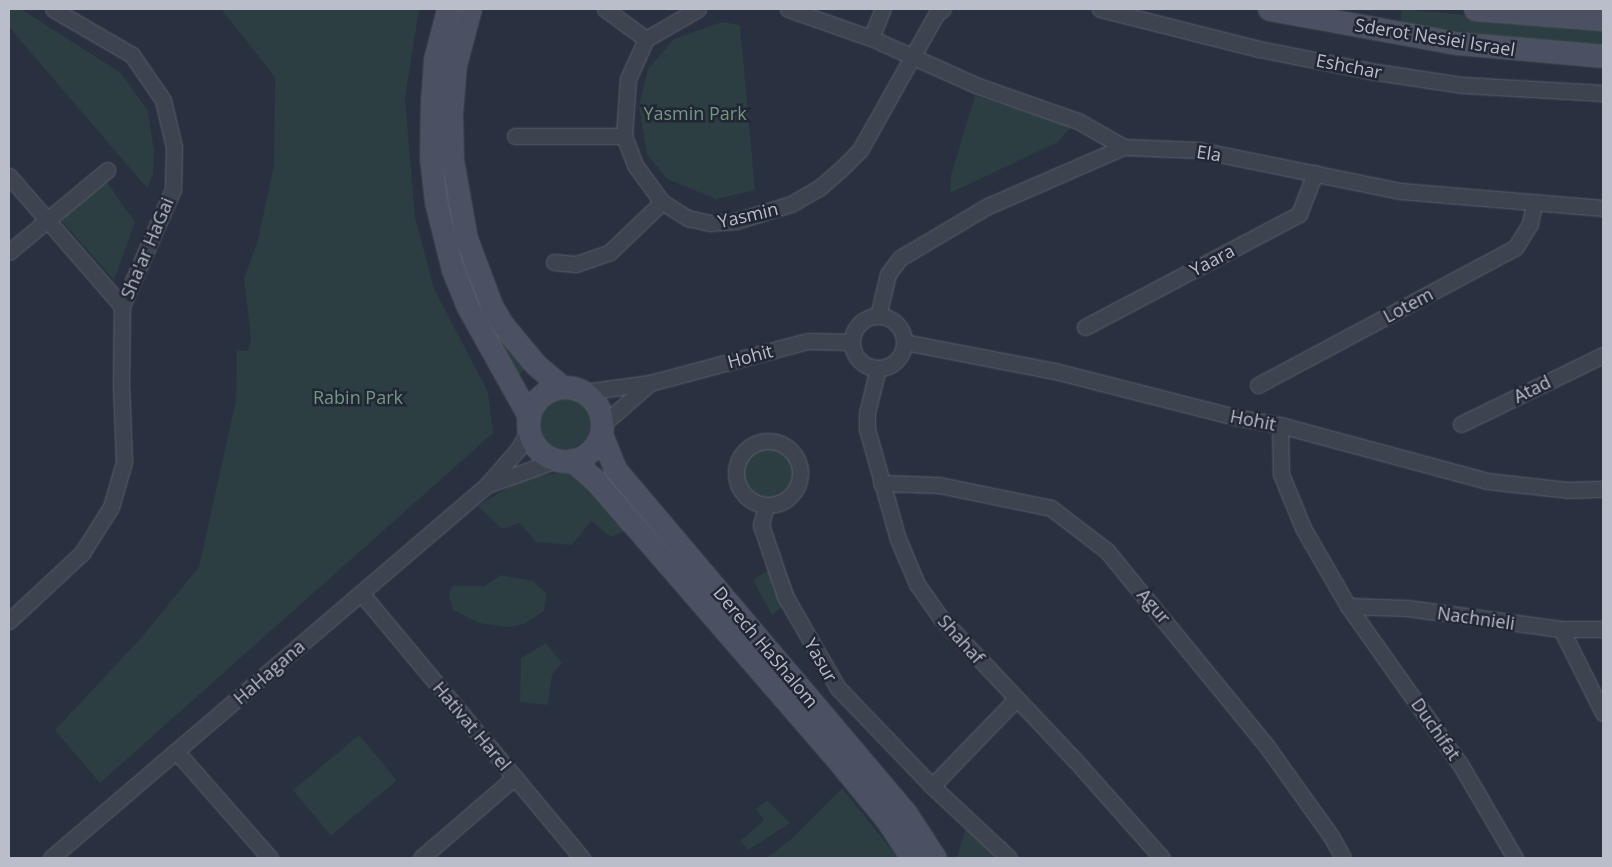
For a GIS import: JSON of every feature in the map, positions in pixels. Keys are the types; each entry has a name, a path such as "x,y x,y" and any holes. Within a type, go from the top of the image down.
{"street":[{"name":"Sha'ar HaGai","path":"9,621 82,553 98,532 111,507 124,462 122,306 173,190 174,147 163,100 132,55 53,9"},
{"path":"448,9 435,59 431,158 436,202 453,270 468,307 529,422 535,445 564,460 590,451 602,429 598,406 584,392 562,387 536,365 502,324 491,305 466,238 452,159 452,114 455,64 470,9"},
{"path":"605,9 646,39 698,9"},
{"path":"788,9 871,38 978,86 1078,121 1124,147"},
{"path":"871,38 883,9"},
{"path":"912,57 937,13 944,9"},
{"name":"Eshchar","path":"1100,9 1259,49 1370,71 1463,85 1603,93"},
{"name":"Sderot Nesiei Israel","path":"1269,9 1457,43 1603,56"},
{"name":"Sderot Nesiei Israel","path":"1475,9 1603,19"},
{"name":"Yasmin","path":"646,39 628,79 624,136 635,165 662,202 688,218 709,223 736,221 791,204 819,188 860,150 912,57"},
{"path":"515,136 624,136"},
{"name":"Ela","path":"878,316 888,274 900,258 988,206 1124,147 1199,150 1401,191 1534,204 1603,208"},
{"path":"9,252 107,170"},
{"name":"Yaara","path":"1086,327 1299,214 1315,173"},
{"path":"9,176 122,306"},
{"path":"554,262 576,264 610,252 662,202"},
{"name":"Lotem","path":"1258,385 1515,248 1530,224 1534,204"},
{"path":"878,316 893,321 904,342 893,363 878,368 857,357 852,342 853,334 863,320 878,316"},
{"name":"Hohit","path":"584,392 650,383 808,341 852,342"},
{"name":"Hohit","path":"904,342 1055,371 1234,417 1280,425 1487,481 1568,490 1603,489"},
{"name":"Atad","path":"1461,424 1603,355"},
{"name":"Shahaf","path":"878,368 867,413 867,429 881,483 916,584 940,617 1016,700 1074,758 1162,858"},
{"name":"Hohit","path":"602,429 650,383"},
{"path":"529,422 541,396 562,387"},
{"name":"HaHagana","path":"51,858 487,485 519,448 529,422"},
{"name":"Duchifat","path":"1280,425 1281,474 1303,528 1348,606 1460,764 1515,858"},
{"name":"Derech HaShalom","path":"602,429 615,469 905,812 935,858"},
{"path":"766,440 789,448 798,460 800,471 797,487 791,496 781,502 766,505 743,494 735,471 745,450 766,440"},
{"name":"HaHagana","path":"487,485 564,460"},
{"name":"Derech HaShalom","path":"564,460 597,482 837,758 887,820 912,858"},
{"name":"Agur","path":"881,483 940,485 1051,508 1107,551 1268,748 1326,828 1343,858"},
{"name":"Yasur","path":"766,505 761,525 785,596 838,688 932,786 1009,858"},
{"name":"Hativat Harel","path":"361,593 582,858"},
{"name":"Nachnieli","path":"1348,606 1407,608 1561,629 1603,629"},
{"path":"1561,629 1603,713"},
{"path":"932,786 1016,700"},
{"path":"176,751 270,858"},
{"path":"421,858 515,777"}],"green space":[{"path":"9,9 21,9 121,73 148,111 154,152 153,174 147,188 9,27"},
{"name":"Rabin Park","path":"221,9 419,9 405,98 415,217 434,289 488,392 493,433 100,783 55,730 141,638 199,567 236,400 237,350 248,351 251,339 244,278 257,244 274,165 275,77"},
{"path":"456,9 463,9 446,174 527,368 516,377 478,306 458,255 440,174"},
{"path":"1402,9 1603,28 1603,47 1400,24"},
{"name":"Yasmin Park","path":"722,22 740,25 755,190 716,199 667,179 647,154 639,106 648,69 674,39"},
{"path":"975,96 1072,126 1058,142 950,193 951,175"},
{"path":"106,181 135,222 114,280 61,220"},
{"path":"559,395 569,395 579,399 587,407 591,422 587,437 579,445 569,449 559,449 549,445 541,437 537,427 537,417 541,407 549,399"},
{"path":"772,447 790,458 796,479 785,494 772,499 756,497 743,487 740,476 743,458 753,450"},
{"path":"571,472 610,505 627,530 611,537 591,521 572,545 536,542 520,523 502,529 478,506 525,477"},
{"path":"782,561 796,596 772,615 753,580"},
{"path":"500,575 533,581 547,594 544,611 525,624 506,627 479,623 453,610 449,596 452,586 485,586"},
{"path":"546,643 562,663 552,675 548,705 520,702 521,658"},
{"path":"359,735 397,780 331,835 293,790"},
{"path":"842,788 898,858 767,858 791,839"},
{"path":"767,800 790,823 748,850 740,841 764,820 756,809"},
{"path":"965,830 1008,842 992,858 957,858"}]}
